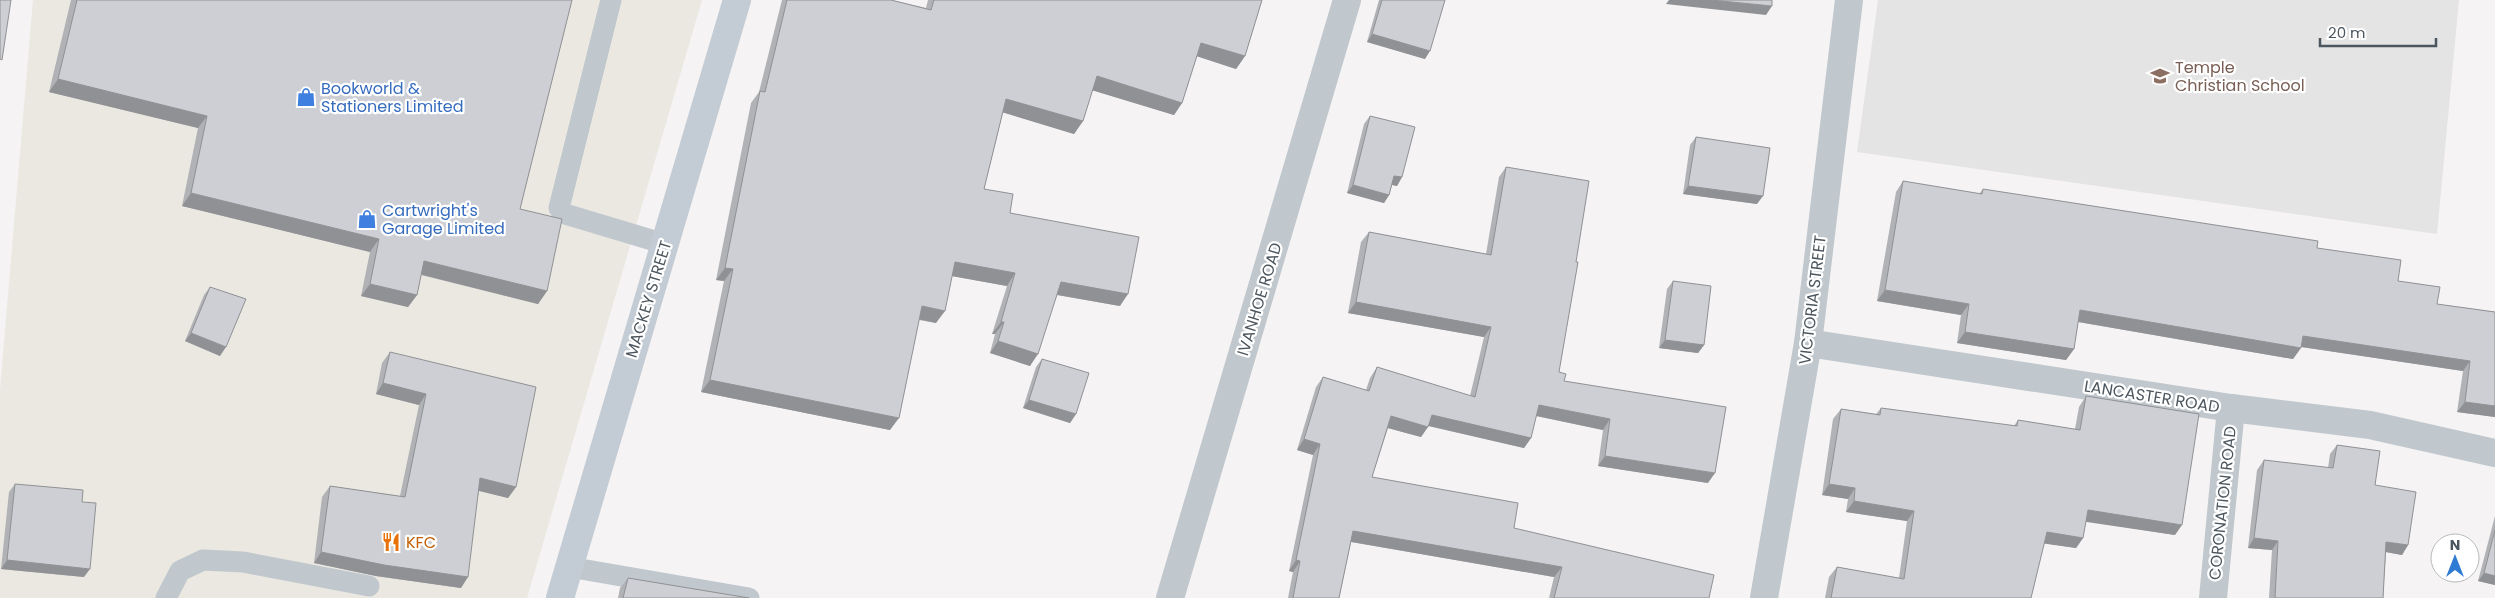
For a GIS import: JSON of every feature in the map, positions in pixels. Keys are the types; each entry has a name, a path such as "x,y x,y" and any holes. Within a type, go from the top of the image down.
{"main road":[{"name":"MACKEY STREET","path":"560,598 737,0"}],"street":[{"name":"IVANHOE ROAD","path":"1170,598 1347,0"},
{"name":"VICTORIA STREET","path":"1764,598 1808,343 1849,0"},
{"name":"LANCASTER ROAD","path":"1808,343 2231,408 2370,425 2495,453"},
{"name":"CORONATION ROAD","path":"2212,598 2231,408"}],"lane":[{"path":"610,0 559,208 565,214 665,244"},
{"path":"166,598 180,571 203,560 243,562 369,586"},
{"path":"569,567 749,598"}],"shaded area":[{"path":"33,0 702,0 527,598 0,598 0,390"},
{"name":"Temple Christian School","path":"1878,0 2459,0 2437,234 1857,152"}],"building":[{"path":"0,0 11,0 2,60 0,59"},
{"name":"Bookworld & Stationers Limited","path":"77,0 572,0 520,209 562,219 547,291 424,261 417,295 370,284 379,239 191,193 207,116 58,79"},
{"path":"787,0 891,0 931,10 934,0 1262,0 1245,56 1201,43 1182,103 1097,76 1083,121 1006,99 984,189 1013,194 1010,213 1139,237 1128,294 1061,282 1038,354 998,341 1004,322 1001,322 1015,273 955,262 945,311 922,306 899,418 710,380 733,269 725,268 760,91 765,92"},
{"path":"1382,0 1445,0 1430,51 1372,34"},
{"path":"1711,0 1772,0 1772,6"},
{"path":"1370,116 1415,127 1402,177 1394,176 1389,195 1353,185"},
{"path":"1696,137 1770,148 1763,196 1688,186"},
{"path":"1506,167 1589,181 1576,262 1578,262 1559,372 1566,374 1564,381 1726,407 1715,473 1605,456 1610,419 1539,405 1531,438 1432,415 1428,427 1391,416 1372,477 1518,503 1514,528 1714,575 1709,598 1554,598 1562,567 1353,531 1339,598 1293,598 1300,561 1296,560 1320,444 1304,439 1323,377 1369,391 1377,367 1475,397 1491,327 1356,302 1369,232 1491,255"},
{"path":"1903,181 1982,194 1983,189 2318,241 2317,248 2401,260 2398,281 2440,287 2437,304 2495,312 2495,406 2465,402 2470,361 2303,336 2301,348 2080,310 2074,349 1965,332 1969,304 1885,290"},
{"path":"1673,281 1711,286 1704,345 1665,340"},
{"path":"210,287 246,299 226,347 191,333"},
{"path":"390,352 536,387 516,487 480,478 468,577 384,565 321,552 330,486 405,497 426,394 383,383"},
{"path":"1042,359 1089,373 1076,414 1029,400"},
{"path":"2086,396 2199,414 2182,525 2088,510 2083,538 2047,532 2031,598 1831,598 1837,567 1904,579 1914,511 1854,501 1855,488 1829,484 1841,409 1880,415 1881,408 2017,426 2018,420 2080,430"},
{"path":"2337,445 2380,451 2375,485 2416,492 2408,545 2386,542 2383,598 2275,598 2278,541 2254,538 2264,460 2333,468"},
{"path":"15,484 83,490 82,502 96,503 90,569 7,560"},
{"path":"2495,530 2495,576 2484,573"},
{"path":"628,578 749,598 623,598"}],"place":[{"name":"Temple Christian School","path":"2160,76"},
{"name":"Bookworld & Stationers Limited","path":"306,97"},
{"name":"Cartwright's Garage Limited","path":"367,219"},
{"name":"KFC","path":"391,542"}]}
